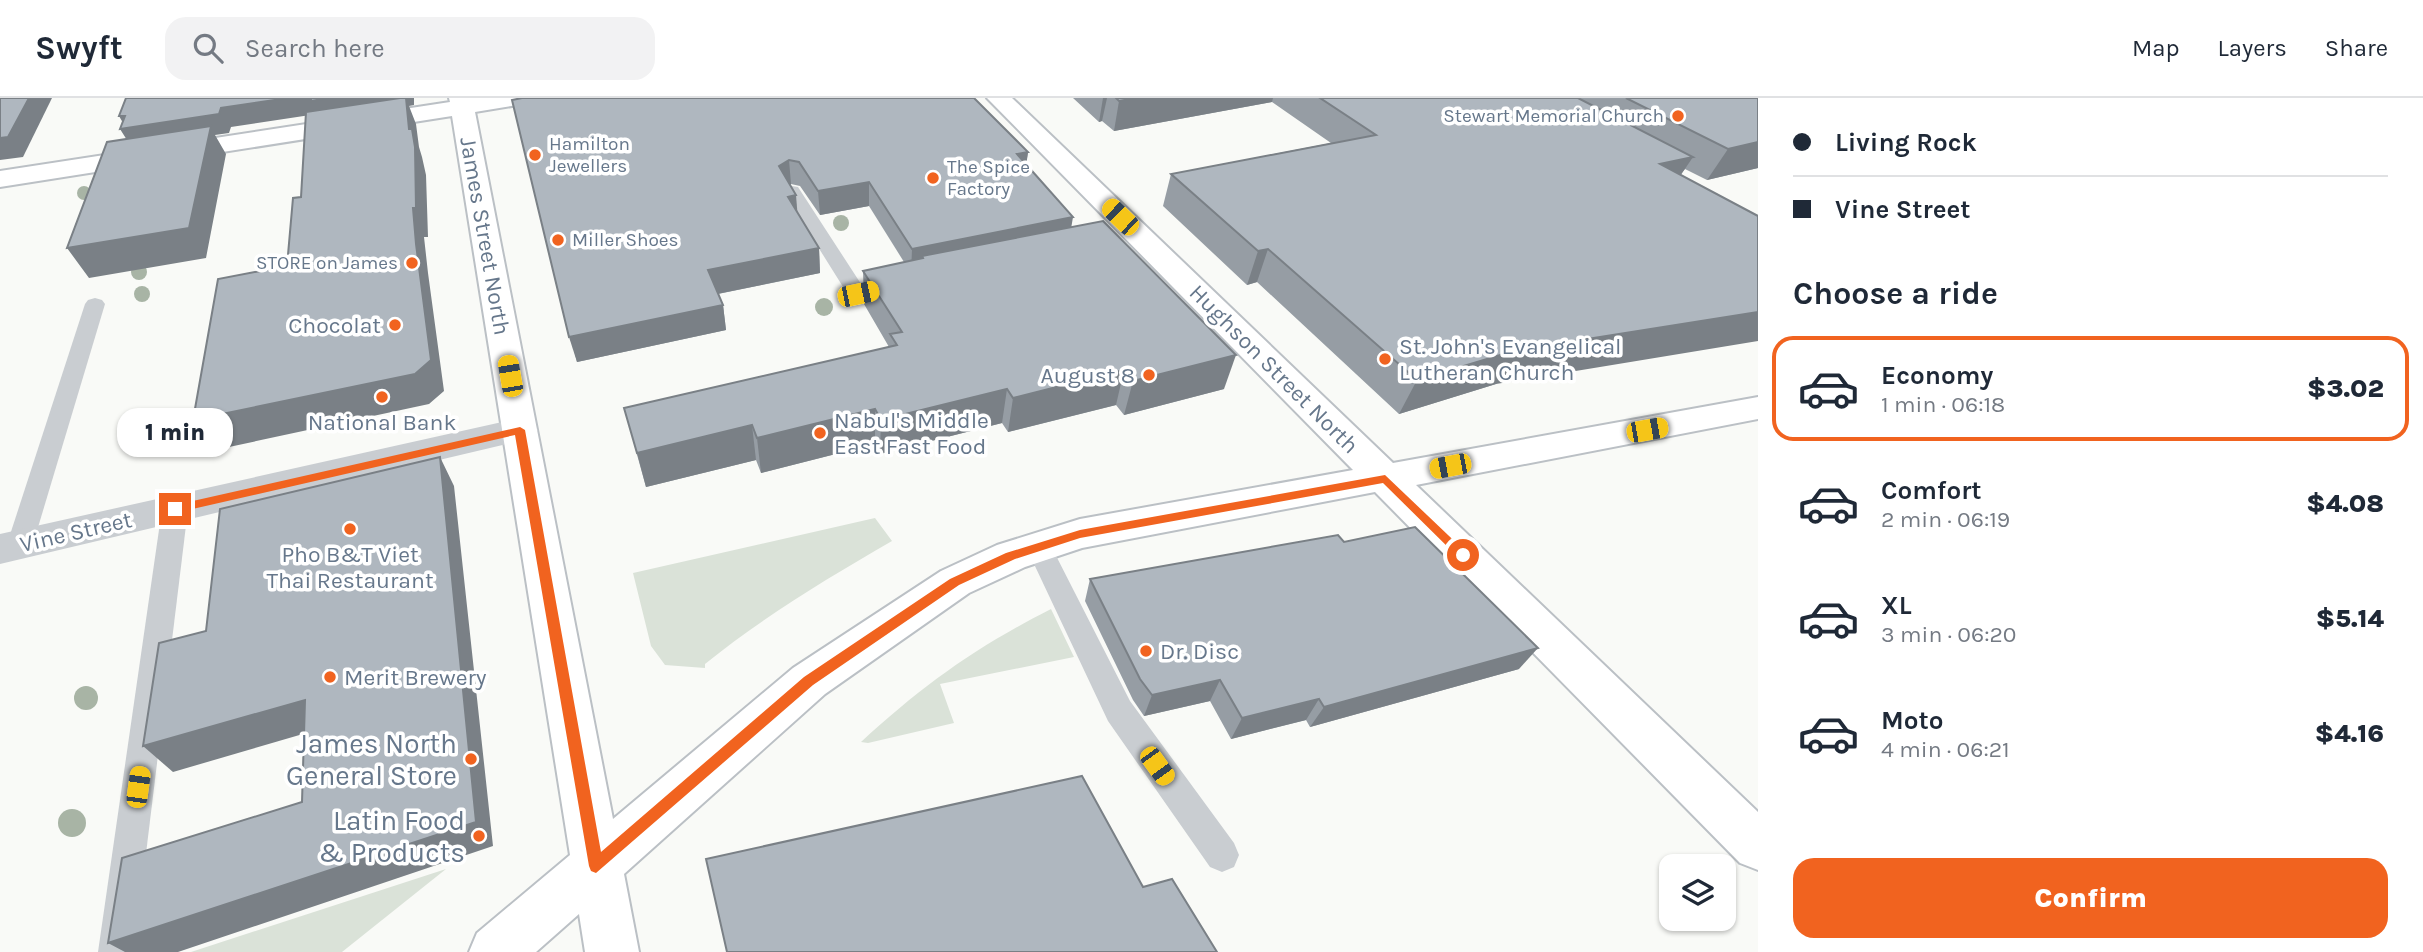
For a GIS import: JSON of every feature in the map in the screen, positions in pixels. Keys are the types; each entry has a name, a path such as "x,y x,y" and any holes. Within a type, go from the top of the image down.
{"main road":[{"path":"0,179 461,103 522,98"},
{"name":"Hughson Street North","path":"999,98 1125,238 1385,479 1758,846"},
{"name":"James Street North","path":"461,103 612,952"},
{"path":"496,952 809,681 955,582 1011,556 1080,534 1758,408"}],"street":[{"name":"Vine Street","path":"10,547 520,430"}],"lane":[{"path":"792,191 858,294 911,283"},
{"path":"10,547 95,304"},
{"path":"116,952 175,509"},
{"path":"1039,547 1119,711 1222,855"}],"shaded area":[{"path":"875,518 892,541 773,614 705,664 705,668 665,665 651,646 633,573"},
{"path":"1051,609 1074,657 940,684 954,723 868,743 861,742 951,668"},
{"path":"446,869 342,952 191,952"}],"building":[{"path":"0,98 29,98 8,137 0,138"},
{"path":"126,98 288,98 221,108 219,114 120,129 125,116 119,116"},
{"path":"406,98 409,129 412,129 415,147 416,208 413,208 431,360 415,374 193,420 218,279 287,266 293,198 301,197 306,112"},
{"path":"974,98 1028,152 1017,154 1073,217 912,249 869,182 818,191 799,162 789,160 779,166 796,195 788,197 819,248 708,270 723,305 569,337 512,100"},
{"path":"1320,98 1578,98 1693,157 1660,164 1758,216 1758,312 1517,350 1417,380 1268,249 1258,251 1171,174 1376,135"},
{"path":"1626,98 1758,98 1758,142 1728,149"},
{"path":"211,126 189,228 67,248 107,142"},
{"path":"1103,221 1236,355 1133,381 1124,370 1013,398 1007,389 881,420 875,409 757,438 752,425 637,453 624,408 897,345 890,334 902,332 863,271 923,258 922,256"},
{"path":"440,457 476,822 108,943 122,858 302,802 305,700 143,746 159,643 206,631 220,509"},
{"path":"1415,527 1538,648 1324,707 1319,699 1242,718 1220,680 1152,695 1140,679 1090,579 1338,535 1344,542"},
{"path":"1082,776 1143,887 1172,879 1217,952 727,952 706,859"}],"place":[{"name":"Stewart Memorial Church","path":"1678,116"},
{"name":"Hamilton Jewellers","path":"535,155"},
{"name":"The Spice Factory","path":"933,178"},
{"name":"Miller Shoes","path":"558,240"},
{"name":"STORE on James","path":"412,263"},
{"name":"Chocolat","path":"395,325"},
{"name":"St. John's Evangelical Lutheran Church","path":"1385,359"},
{"name":"August 8","path":"1149,375"},
{"name":"National Bank","path":"382,397"},
{"name":"Nabul's Middle East Fast Food","path":"820,433"},
{"name":"Pho B&T Viet Thai Restaurant","path":"350,529"},
{"name":"Dr. Disc","path":"1146,651"},
{"name":"Merit Brewery","path":"330,677"},
{"name":"James North General Store","path":"471,759"},
{"name":"Latin Food & Products","path":"479,836"}],"route":[{"path":"175,509 520,430 596,866 809,681 905,613 955,582 1011,556 1080,534 1385,479 1463,555"}]}
